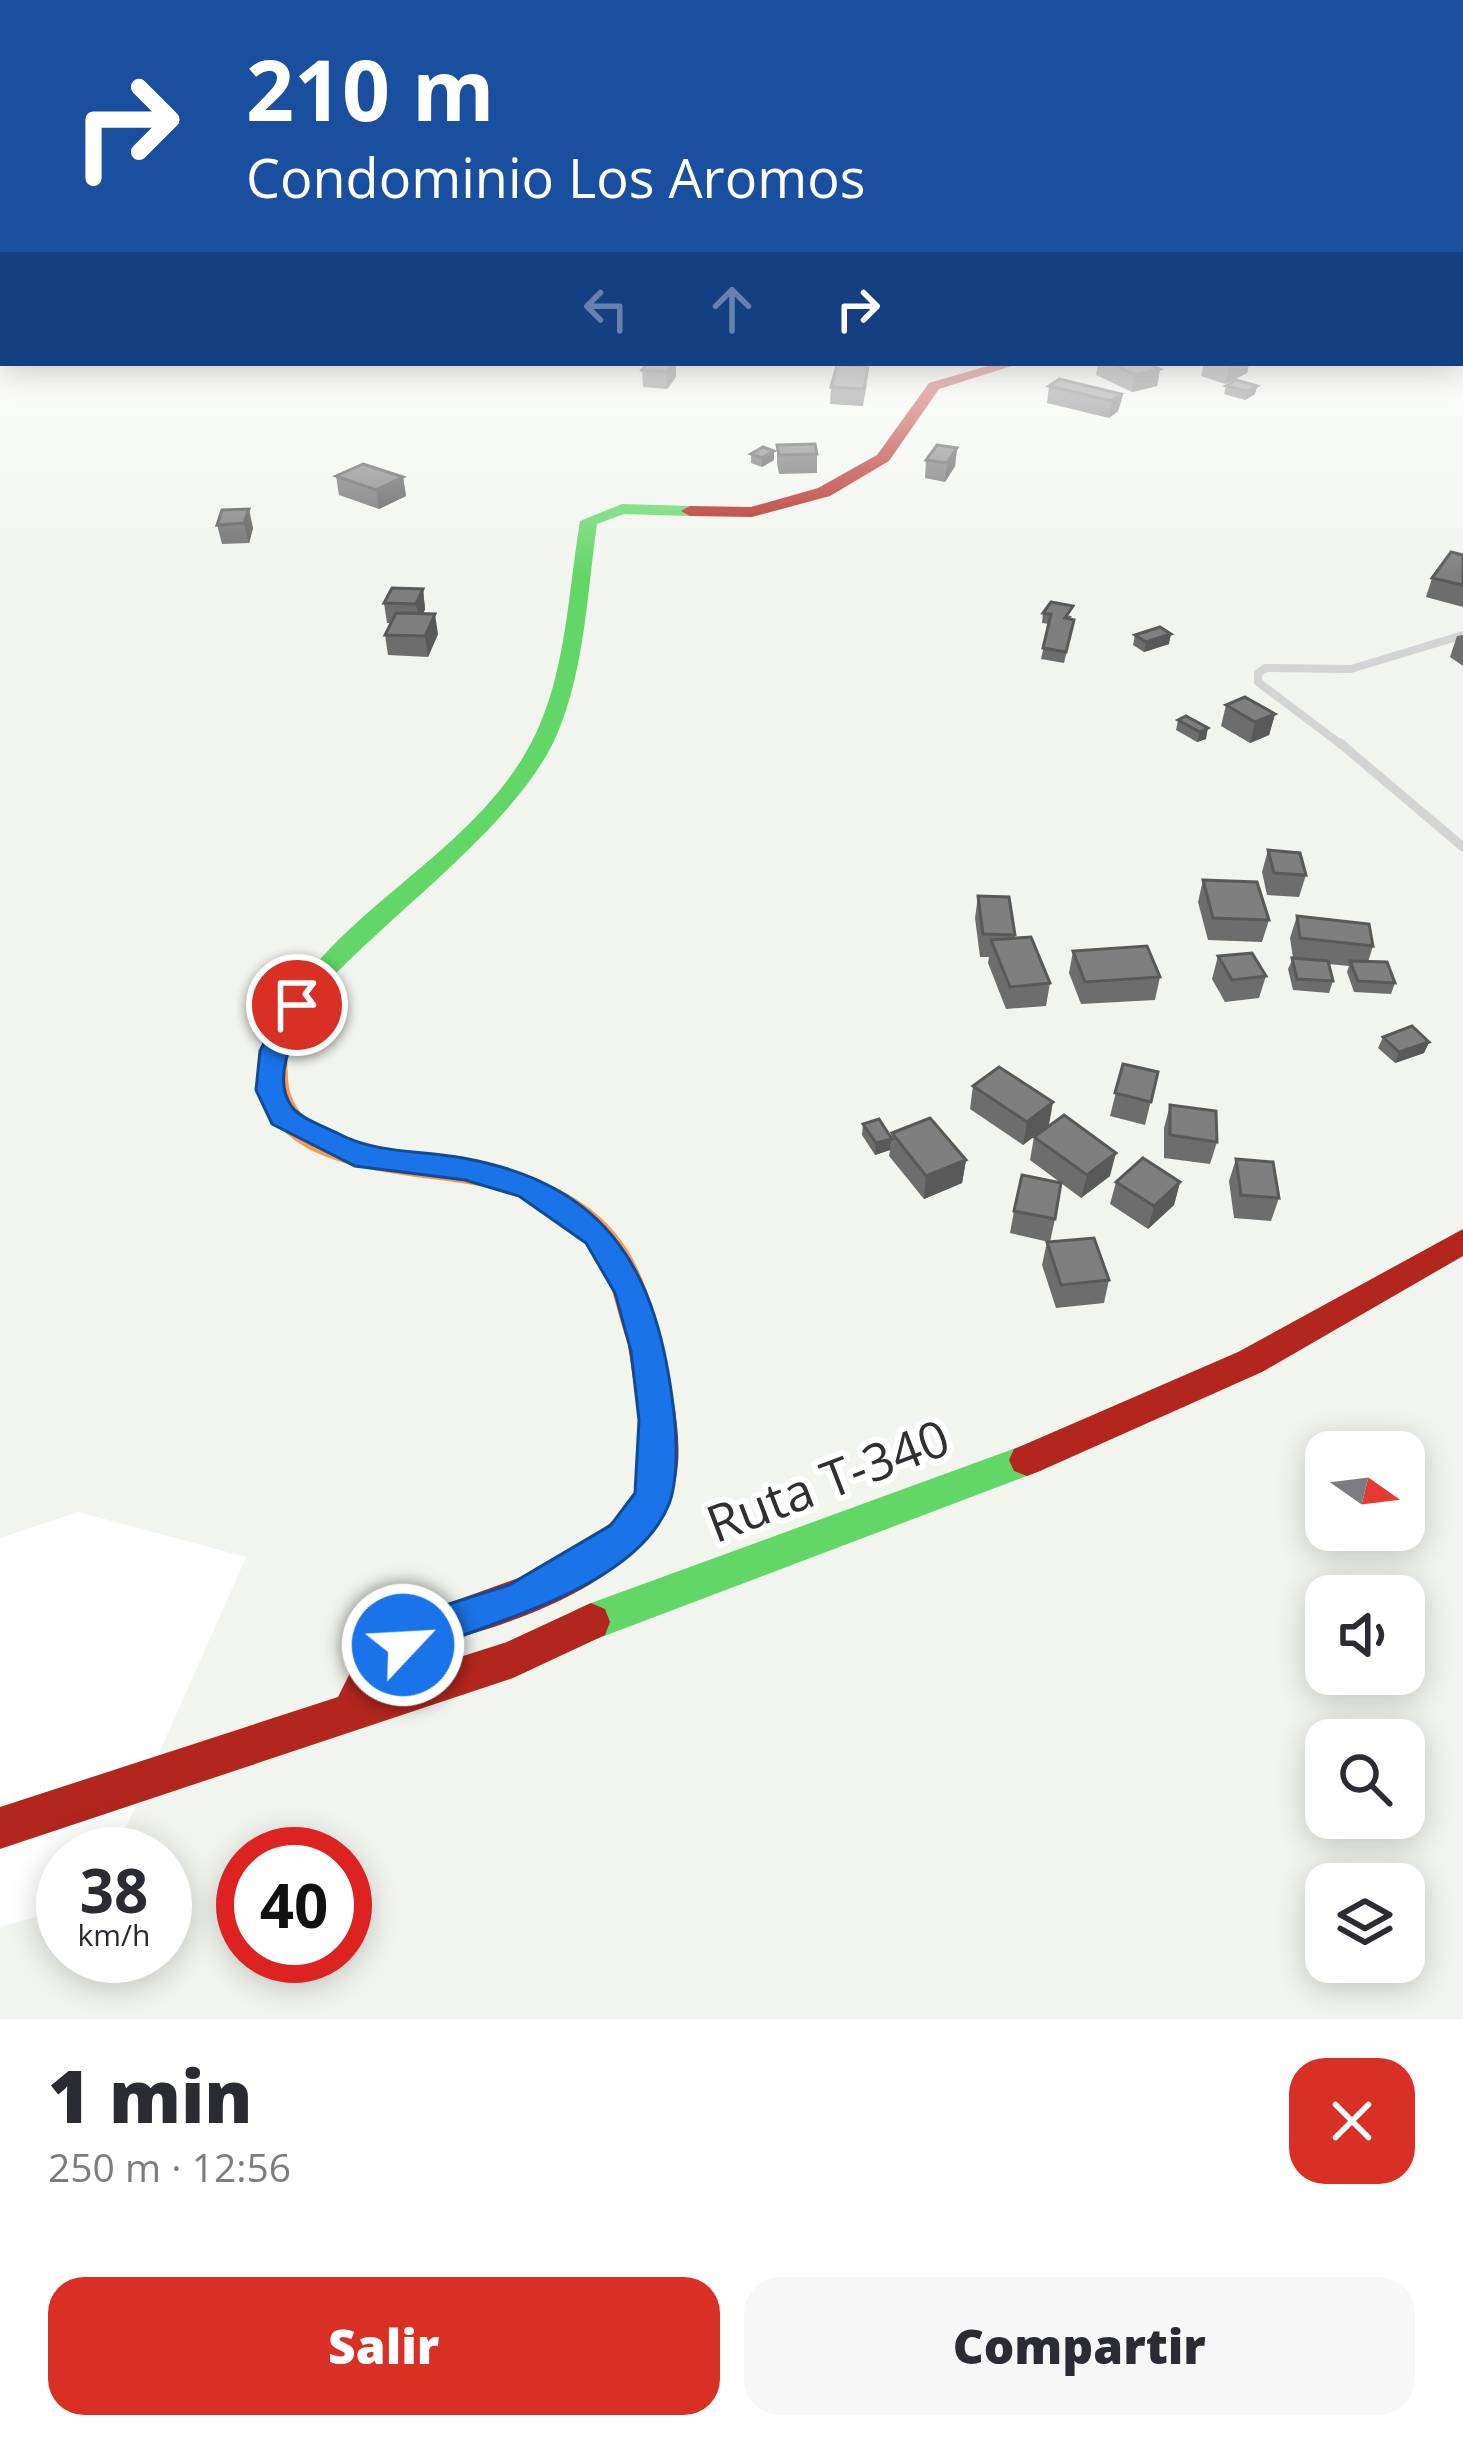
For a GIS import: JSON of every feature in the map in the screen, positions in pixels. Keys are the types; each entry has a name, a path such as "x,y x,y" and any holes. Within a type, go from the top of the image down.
{"street":[{"path":"352,1712 378,1660 428,1628 519,1600 624,1537 653,1498 657,1420 648,1351 631,1292 598,1234 529,1188 465,1169 355,1155 316,1138 282,1117 270,1090 274,1051 297,1005 352,942 444,859 529,769 559,711 589,521 611,507 728,514 793,504 872,467 893,450 932,389"},
{"name":"Ruta T-340","path":"0,1828 513,1659 560,1634 1094,1432 1274,1350 1463,1241"}],"lane":[{"path":"1463,635 1351,669 1266,668 1258,673 1258,682 1314,722 1463,848"}],"shaded area":[{"path":"0,389 1463,389 1463,2019 0,2019 0,1927 36,1917 36,1983 192,1983 192,1827 126,1827 246,1557 78,1512 0,1538"}],"building":[{"path":"1063,389 1121,394 1112,401"},
{"path":"815,444 817,454 779,455 777,445"},
{"path":"937,445 957,448 947,463 926,460"},
{"path":"763,447 774,451 762,458 751,454"},
{"path":"363,464 403,477 376,490 336,476"},
{"path":"249,509 244,523 217,525 222,510"},
{"path":"1451,552 1463,555 1463,585 1432,578"},
{"path":"392,588 423,589 416,604 384,603"},
{"path":"1051,602 1073,606 1065,618 1074,620 1066,652 1043,648 1051,614 1043,613"},
{"path":"396,613 435,614 425,636 385,635"},
{"path":"1160,627 1171,634 1146,642 1135,635"},
{"path":"1245,697 1275,714 1255,722 1226,705"},
{"path":"1186,716 1208,728 1200,732 1178,720"},
{"path":"1268,850 1300,853 1306,875 1274,873"},
{"path":"1203,880 1257,882 1269,920 1213,918"},
{"path":"978,896 1009,897 1015,935 983,934"},
{"path":"1297,916 1369,924 1373,946 1300,938"},
{"path":"1031,937 1050,983 1010,987 991,940"},
{"path":"1147,946 1160,977 1085,982 1073,951"},
{"path":"1252,953 1266,976 1232,980 1218,956"},
{"path":"1292,958 1328,961 1333,981 1297,979"},
{"path":"1350,961 1387,962 1395,983 1358,981"},
{"path":"1412,1026 1429,1042 1399,1052 1383,1037"},
{"path":"1123,1064 1158,1072 1151,1102 1115,1093"},
{"path":"999,1067 1053,1102 1027,1122 973,1086"},
{"path":"1170,1105 1216,1111 1217,1142 1170,1135"},
{"path":"1064,1115 1116,1153 1087,1175 1034,1137"},
{"path":"930,1118 966,1160 926,1176 892,1133"},
{"path":"879,1119 892,1139 876,1143 863,1124"},
{"path":"1143,1158 1180,1182 1154,1206 1116,1182"},
{"path":"1236,1159 1273,1162 1279,1198 1241,1195"},
{"path":"1022,1175 1061,1183 1055,1219 1014,1211"},
{"path":"1094,1238 1109,1280 1061,1285 1047,1242"}],"traffic: fast":[{"path":"273,1058 286,1021 312,983 506,796 532,762 565,676 589,521 622,509 690,511"},
{"path":"591,1622 1027,1460"}],"traffic: slow":[{"path":"273,1058 276,1096 293,1123 321,1142 355,1154 504,1180 546,1196 585,1221 620,1265 645,1345"}],"traffic: jam":[{"path":"690,511 752,512 824,492 883,458 932,389"},
{"path":"1027,1460 1250,1362 1463,1241"},
{"path":"352,1712 373,1668 395,1646 560,1581 604,1554 639,1520 651,1501 660,1464 659,1423 645,1345"},
{"path":"0,1828 513,1659 591,1622"}],"route":[{"path":"297,1005 274,1051 270,1090 282,1117 355,1155 465,1169 529,1188 598,1234 631,1292 648,1351 657,1420 653,1498 624,1537 519,1600 428,1628 403,1645"}]}
